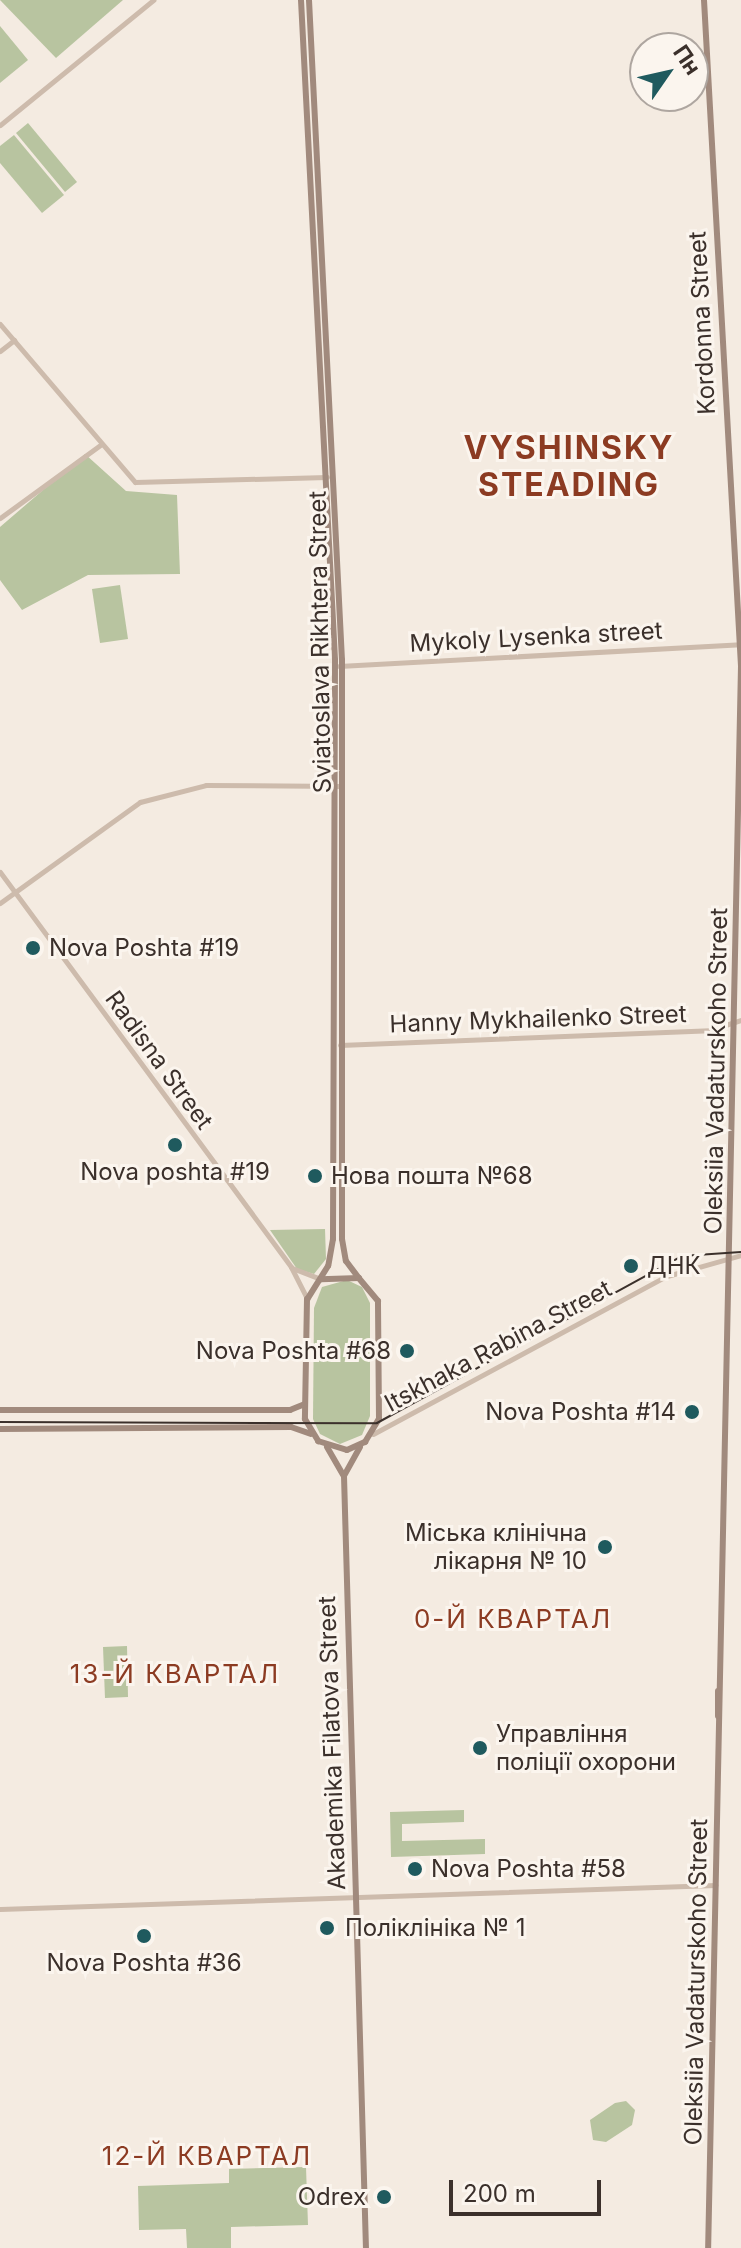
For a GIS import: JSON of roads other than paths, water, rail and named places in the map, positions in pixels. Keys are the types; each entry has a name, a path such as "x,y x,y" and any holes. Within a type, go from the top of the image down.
{"main road":[{"name":"Sviatoslava Rikhtera Street","path":"301,0 339,666"},
{"name":"Sviatoslava Rikhtera Street","path":"309,0 339,666 342,1239 346,1261 378,1301 380,1401 373,1434"},
{"name":"Kordonna Street","path":"704,0 740,644"},
{"name":"Oleksiia Vadaturskoho Street","path":"708,2248 717,1885 718,1691 729,1256 739,1021 740,644"},
{"name":"Sviatoslava Rikhtera Street","path":"307,1299 321,1279 333,1239 339,787"},
{"path":"321,1279 359,1278"},
{"path":"307,1299 305,1404 311,1434"},
{"path":"0,1410 290,1410 305,1404"},
{"path":"0,1429 291,1427 311,1434 327,1447 347,1450 365,1442"},
{"path":"344,1476 373,1434"},
{"name":"Akademika Filatova Street","path":"327,1447 344,1476 366,2248"}],"street":[{"path":"0,125 153,0"},
{"path":"0,324 100,445 135,482 150,485 327,477"},
{"path":"0,351 14,340"},
{"path":"0,518 100,445"},
{"name":"Mykoly Lysenka street","path":"339,666 740,644"},
{"path":"0,903 140,802 206,785 339,787"},
{"name":"Radisna Street","path":"0,872 291,1267 307,1299"},
{"name":"Hanny Mykhailenko Street","path":"334,1045 710,1030 739,1021"},
{"name":"Itskhaka Rabina Street","path":"373,1434 667,1276 741,1255"},
{"path":"291,1267 321,1279"},
{"path":"0,1909 717,1885"}],"tram line":[{"path":"0,1422 377,1423 682,1256 741,1252"}],"place":[{"name":"Nova Poshta #19","path":"33,948"},
{"name":"Nova poshta #19","path":"175,1145"},
{"name":"Нова пошта №68","path":"315,1176"},
{"name":"ДНК","path":"631,1266"},
{"name":"Nova Poshta #68","path":"407,1351"},
{"name":"Nova Poshta #14","path":"692,1412"},
{"name":"Міська клінічна лікарня № 10","path":"605,1547"},
{"name":"Управління поліції охорони","path":"480,1748"},
{"name":"Nova Poshta #58","path":"415,1869"},
{"name":"Поліклініка № 1","path":"327,1928"},
{"name":"Nova Poshta #36","path":"144,1936"},
{"name":"Odrex","path":"384,2197"}],"district":[{"name":"VYSHINSKY STEADING","path":"569,468"},
{"name":"0-Й КВАРТАЛ","path":"513,1619"},
{"name":"13-Й КВАРТАЛ","path":"175,1674"},
{"name":"12-Й КВАРТАЛ","path":"207,2156"}]}
